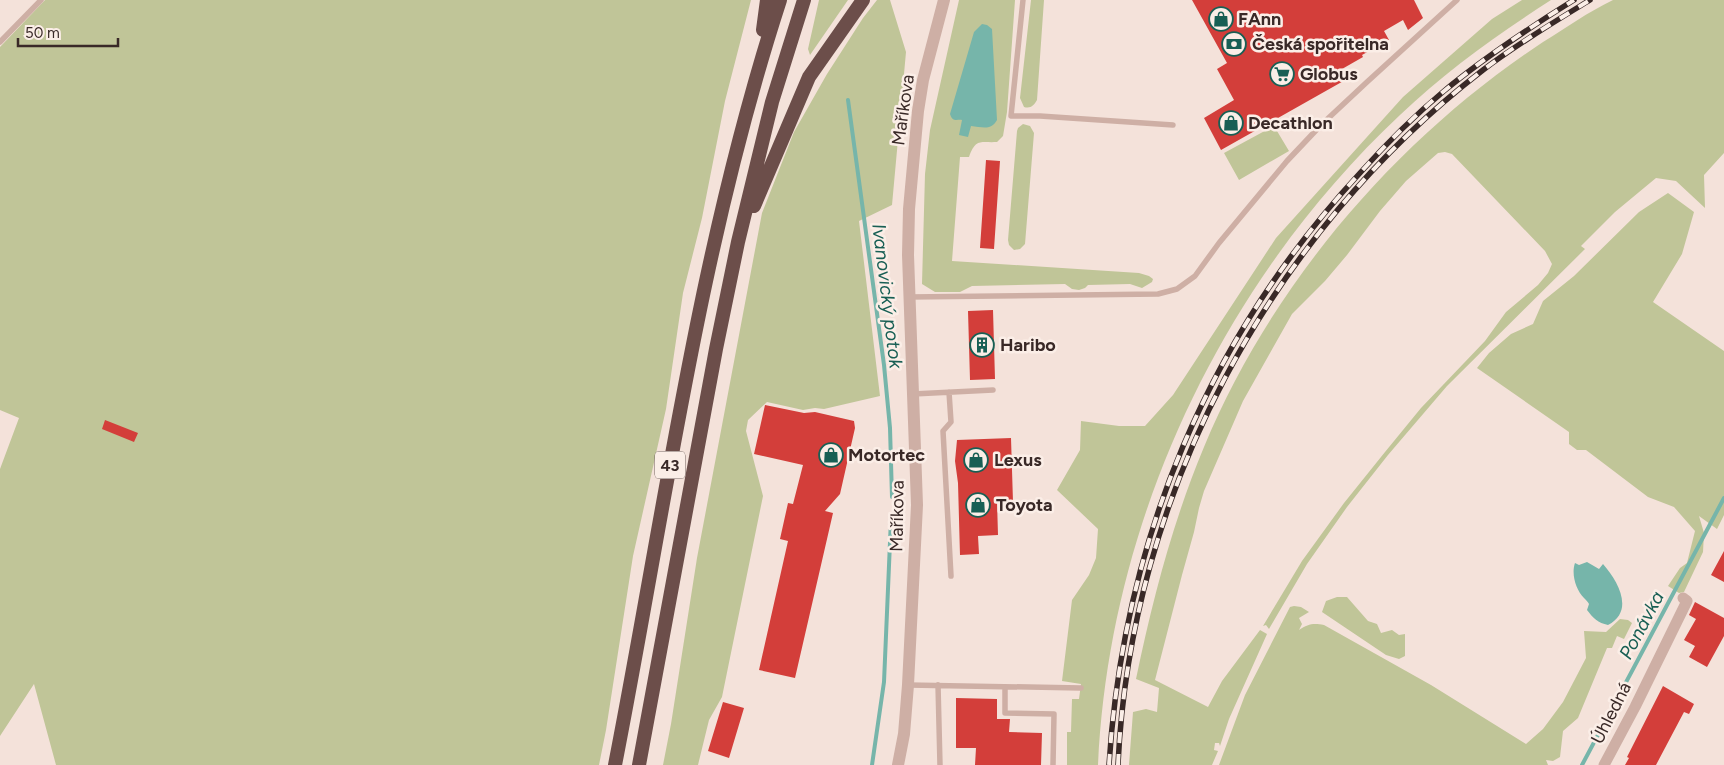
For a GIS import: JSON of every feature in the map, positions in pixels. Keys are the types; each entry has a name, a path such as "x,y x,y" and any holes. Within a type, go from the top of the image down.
{"highway":[{"path":"759,63 767,0"},
{"name":"43","path":"615,765 691,354 726,192 759,63 780,0"},
{"name":"43","path":"639,765 716,348 738,242 772,102 804,0"},
{"path":"738,242 809,77 863,0"}],"street":[{"name":"Maříkova","path":"898,765 904,734 908,685 917,505 909,297 909,209 918,111 923,80 944,0"},
{"name":"Úhledná","path":"1604,765 1687,601 1683,598"}],"lane":[{"path":"0,42 41,0"},
{"path":"1023,0 1011,116 1040,116 1173,125"},
{"path":"909,297 1158,294 1177,290 1195,276 1219,243 1287,161 1321,125 1457,0"},
{"path":"913,394 993,390"},
{"path":"949,392 951,422 943,431 951,576"},
{"path":"908,685 1081,688"},
{"path":"938,685 940,765"},
{"path":"1005,686 1005,713 1054,714 1053,765"}],"green space":[{"path":"45,0 751,0 725,101 702,218 683,293 666,409 633,556 599,765 56,765 34,684 0,736 0,469 19,418 0,410 0,47"},
{"path":"819,0 848,0 810,55 808,49"},
{"path":"877,0 890,0 906,52 892,205 859,221 880,396 824,409 803,410 767,402 748,420 746,431 763,496 722,697 709,720 698,765 663,765 697,558 762,213 794,132 827,74 863,18"},
{"path":"959,0 1015,0 1007,112 1003,136 997,142 976,144 969,157 960,157 952,261 1139,273 1149,276 1153,279 1152,282 1142,288 1130,284 1088,285 1079,290 1072,289 1065,284 972,286 960,292 935,292 922,284 925,174 930,130"},
{"path":"1031,0 1044,0 1037,100 1032,106 1024,107 1020,98"},
{"path":"1522,0 1551,0 1472,54 1435,83 1400,115 1336,181 1279,253 1229,330 1186,411 1151,496 1125,584 1107,674 1098,765 1067,765 1067,732 1071,732 1072,699 1079,699 1081,684 1062,681 1072,600 1089,575 1096,558 1098,529 1057,490 1080,450 1081,421 1119,426 1145,426 1173,395 1276,238 1403,97 1492,19"},
{"path":"1613,0 1724,0 1724,153 1704,175 1705,208 1676,181 1656,178 1615,212 1581,246 1585,249 1447,386 1388,455 1347,507 1307,564 1269,629 1266,625 1263,626 1302,561 1344,503 1421,408 1485,341 1506,312 1538,285 1548,273 1552,264 1545,251 1452,154 1438,153 1406,181 1325,281 1292,314 1243,401 1204,491 1155,680 1208,707 1222,681 1260,630 1267,634 1229,719 1220,746 1219,743 1215,743 1214,750 1218,751 1212,765 1129,765 1133,712 1146,709 1157,712 1159,688 1136,679 1149,619 1182,504 1204,447 1232,387 1265,329 1302,273 1344,220 1389,170 1437,123 1489,81 1543,42"},
{"path":"1023,124 1030,126 1034,133 1025,244 1020,249 1014,250 1009,245 1008,240 1017,131"},
{"path":"1274,126 1289,151 1239,180 1224,153"},
{"path":"1668,193 1694,212 1682,254 1653,302 1724,351 1724,515 1717,529 1699,516 1704,533 1703,552 1684,592 1679,593 1668,586 1680,568 1687,563 1695,531 1674,507 1648,497 1586,450 1577,450 1569,444 1569,432 1477,368 1489,353 1511,334 1533,324 1543,301 1574,276 1639,212"},
{"path":"1337,597 1347,597 1368,621 1377,624 1381,633 1392,630 1399,635 1405,634 1405,656 1399,659 1386,655 1322,612 1326,601"},
{"path":"1290,607 1301,607 1309,612 1299,618 1302,624 1299,630 1311,624 1324,625 1431,685 1526,744 1543,729 1563,702 1586,658 1584,631 1606,632 1620,619 1628,620 1632,623 1624,639 1617,636 1612,648 1607,648 1578,718 1563,731 1560,757 1553,761 1546,760 1548,765 1219,765 1245,695"}],"water":[{"path":"982,24 992,29 997,120 989,127 971,126 968,137 959,135 962,120 954,120 950,114 974,32"},
{"path":"1587,562 1599,569 1603,564 1614,579 1621,596 1621,612 1608,625 1596,620 1587,610 1589,604 1581,595 1575,582 1575,563 1579,565"}],"building":[{"name":"Globus","path":"1192,0 1414,0 1423,18 1408,30 1403,20 1384,31 1389,40 1342,69 1347,79 1221,150 1204,118 1234,100 1217,69 1227,63"},
{"path":"986,160 1000,161 994,249 980,248"},
{"name":"Haribo","path":"993,310 995,379 970,380 968,311"},
{"path":"765,405 804,413 815,412 854,421 855,428 840,494 825,511 833,513 795,678 759,670 788,541 780,539 788,503 793,504 803,465 754,454"},
{"path":"105,420 138,433 134,442 102,429"},
{"path":"1011,438 1013,502 997,501 998,535 978,536 979,554 960,555 958,483 955,461 957,440"},
{"path":"1724,551 1724,582 1711,575"},
{"path":"1695,602 1724,618 1724,636 1707,667 1689,657 1695,646 1684,640 1696,619 1689,615"},
{"path":"1663,686 1694,704 1689,714 1684,712 1656,765 1625,765 1629,758 1627,757"},
{"path":"956,698 997,699 997,719 1010,719 1009,732 1042,733 1041,765 975,765 976,748 956,748"},
{"path":"723,702 744,708 729,758 708,751"}],"waterway":[{"name":"Ivanovický potok","path":"848,100 884,365 890,428 892,497"},
{"name":"Ponávka","path":"1582,765 1724,498"},
{"name":"Ivanovický potok","path":"872,765 884,682 891,519"}],"railway":[{"path":"1109,765 1118,682 1133,601 1154,523 1183,447 1217,374 1259,303 1306,236 1360,173 1411,120 1475,66 1574,0"},
{"path":"1118,765 1128,664 1150,566 1183,470 1225,378 1277,291 1338,210 1407,136 1496,60 1590,0"}],"place":[{"name":"FAnn","path":"1221,19"},
{"name":"Česká spořitelna","path":"1234,44"},
{"name":"Globus","path":"1282,74"},
{"name":"Decathlon","path":"1231,123"},
{"name":"Haribo","path":"982,345"},
{"name":"Motortec","path":"831,455"},
{"name":"Lexus","path":"976,460"},
{"name":"Toyota","path":"978,505"}]}
